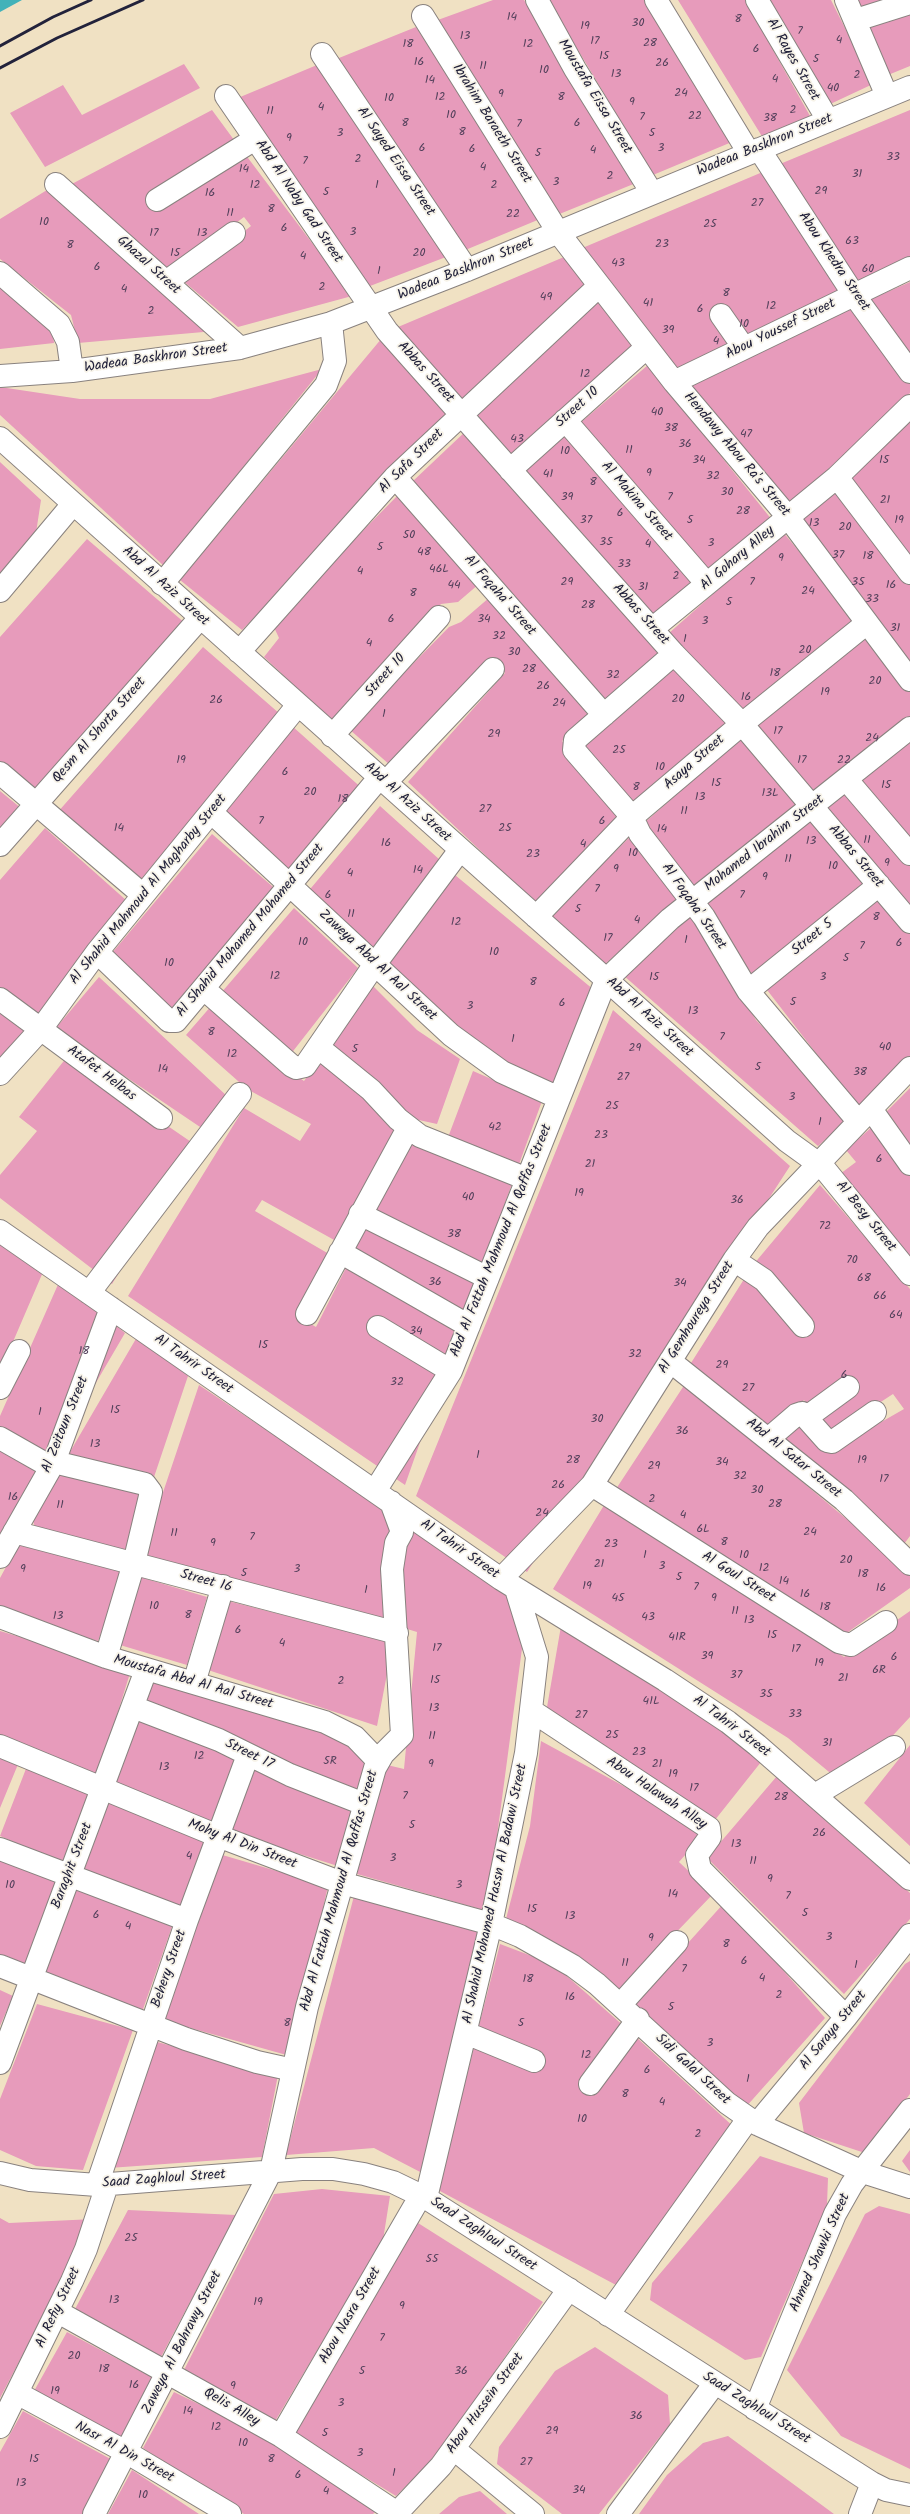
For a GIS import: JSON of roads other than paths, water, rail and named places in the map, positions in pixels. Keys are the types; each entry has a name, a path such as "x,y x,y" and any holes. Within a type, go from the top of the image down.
{"street":[{"name":"Moustafa Eissa Street","path":"537,0 578,74 652,193"},
{"name":"Abou Khedra Street","path":"656,0 754,151 854,295 910,372"},
{"name":"Al Rayes Street","path":"757,0 828,120"},
{"path":"846,0 856,20 887,96"},
{"path":"856,20 910,3"},
{"name":"Ibrahim Baraeth Street","path":"423,16 558,232"},
{"name":"Al Sayed Eissa Street","path":"322,54 467,270"},
{"name":"Wadeaa Baskhron Street","path":"0,376 72,371 240,348 331,323 467,270 910,87"},
{"name":"Abd Al Naby Gad Street","path":"226,96 370,308"},
{"path":"156,200 255,139"},
{"name":"Ghazal Street","path":"56,184 240,348"},
{"name":"Hendawy Abou Ra's Street","path":"558,232 674,382 788,517 910,680"},
{"path":"166,282 234,233"},
{"name":"Abou Youssef Street","path":"674,382 910,268"},
{"path":"0,274 59,324 68,342 72,371"},
{"name":"Al Safa Street","path":"239,652 395,477 599,286"},
{"name":"Abbas Street","path":"370,308 387,331 674,654 742,724 910,922"},
{"path":"721,315 744,348"},
{"path":"162,584 326,385 335,361 331,323"},
{"name":"Street 10","path":"510,470 647,347"},
{"name":"Al Gohary Alley","path":"652,629 837,477 910,406"},
{"name":"Al Makina Street","path":"565,420 707,584"},
{"name":"Abd Al Aziz Street","path":"0,438 794,1148 818,1163"},
{"name":"Al Foqaha' Street","path":"395,477 604,715"},
{"path":"837,477 910,573"},
{"path":"0,591 73,504"},
{"name":"Street 10","path":"332,736 440,617"},
{"name":"Qesm Al Shorta Street","path":"0,845 200,618"},
{"name":"Asaya Street","path":"536,917 632,817 742,724 867,623"},
{"name":"Al Foqaha' Street","path":"674,654 575,740 574,750 632,817 640,834 692,901 748,991 910,1164"},
{"name":"Al Shahid Mohamed Mohamed Street","path":"97,952 169,1021 176,1021 290,885 382,780 492,669"},
{"name":"Al Shahid Mahmoud Al Magharby Street","path":"0,1074 41,1029 97,952 298,705"},
{"name":"Mohamed Ibrahim Street","path":"606,980 648,939 692,901 910,728"},
{"path":"0,773 143,895"},
{"path":"846,779 910,854"},
{"name":"Zaweya Abd Al Aal Street","path":"211,812 375,964 475,1054 502,1072 559,1098"},
{"path":"204,989 296,1068 305,1066 375,964 460,850"},
{"name":"Street 5","path":"748,991 879,885"},
{"name":"Abd Al Fattah Mahmoud Al Qaffas Street","path":"271,2171 321,1951 364,1804 378,1761 399,1740 403,1729 393,1556 402,1532 383,1496 451,1371 606,980"},
{"name":"Atafet Helbas","path":"0,999 161,1118"},
{"path":"318,1047 371,1090 408,1128 434,1142 527,1179"},
{"name":"Al Gemhoureya Street","path":"509,1584 592,1485 734,1260 771,1212 910,1068"},
{"path":"89,1293 240,1094"},
{"path":"307,1314 408,1128"},
{"name":"Al Besy Street","path":"818,1163 833,1177 910,1274"},
{"path":"360,1214 488,1278"},
{"name":"Al Tahrir Street","path":"0,1231 509,1584 697,1700 757,1745 910,1879"},
{"path":"340,1252 469,1326"},
{"path":"734,1260 764,1280 803,1326"},
{"name":"Al Zeitoun Street","path":"0,1557 53,1464 111,1308"},
{"path":"378,1327 451,1371"},
{"path":"0,1388 18,1351"},
{"name":"Abd Al Satar Street","path":"670,1361 844,1500 907,1555"},
{"path":"807,1417 848,1387"},
{"path":"768,1438 796,1415 802,1413 829,1442 875,1412"},
{"path":"0,1438 53,1464 148,1486 151,1496 134,1563 106,1657"},
{"name":"Al Goul Street","path":"592,1485 839,1642 851,1645 886,1622"},
{"name":"Street 16","path":"14,1532 397,1633"},
{"name":"Al Shahid Mohamed Hassn Al Badawi Street","path":"423,2197 466,2032 491,1924 520,1787 532,1711 537,1657 509,1584"},
{"path":"194,1683 223,1586"},
{"name":"Moustafa Abd Al Aal Street","path":"0,1617 106,1657 146,1670 325,1722 355,1737 378,1761"},
{"name":"Baraghit Street","path":"0,2063 30,1978 146,1670"},
{"name":"Street 17","path":"133,1707 219,1740 290,1775 364,1804"},
{"name":"Abou Halawah Alley","path":"532,1711 709,1828 708,1841 697,1855 700,1869 846,2017"},
{"name":"Mohy Al Din Street","path":"0,1746 218,1836 342,1883 491,1924"},
{"path":"815,1795 894,1747"},
{"name":"Behery Street","path":"102,2185 151,2026 187,1920 248,1754"},
{"path":"0,1849 187,1920"},
{"name":"Sidi Galal Street","path":"491,1924 520,1936 573,1966 638,2019 727,2103 752,2121 863,2172 910,2187"},
{"name":"Al Saraya Street","path":"608,2315 752,2121 846,2017 910,1935"},
{"path":"621,2004 677,1942"},
{"path":"0,1966 151,2026 221,2051 293,2070"},
{"path":"590,2084 638,2019"},
{"path":"466,2032 534,2061"},
{"name":"Ahmed Shawki Street","path":"755,2409 835,2214 852,2184 863,2172 910,2110"},
{"name":"Saad Zaghloul Street","path":"0,2173 30,2180 102,2185 271,2171 333,2169 364,2174 393,2182 423,2197 872,2483 886,2490 910,2495"},
{"name":"Zaweya Al Bahrawy Street","path":"94,2514 271,2171"},
{"name":"Al Refiy Street","path":"0,2427 58,2312 86,2249 102,2185"},
{"name":"Abou Nasra Street","path":"281,2436 423,2197"},
{"name":"Abou Hussein Street","path":"397,2514 427,2483 454,2449 569,2290"},
{"name":"Qelis Alley","path":"58,2312 281,2436 397,2514"},
{"path":"618,2514 715,2383"},
{"name":"Nasr Al Din Street","path":"17,2393 126,2452 230,2514"},
{"path":"454,2449 533,2514"},
{"path":"860,2514 872,2483"}],"water":[{"path":"0,0 22,0 0,12"}],"railway":[{"path":"0,46 53,17 91,0"},
{"path":"0,68 57,38 143,0"}]}
